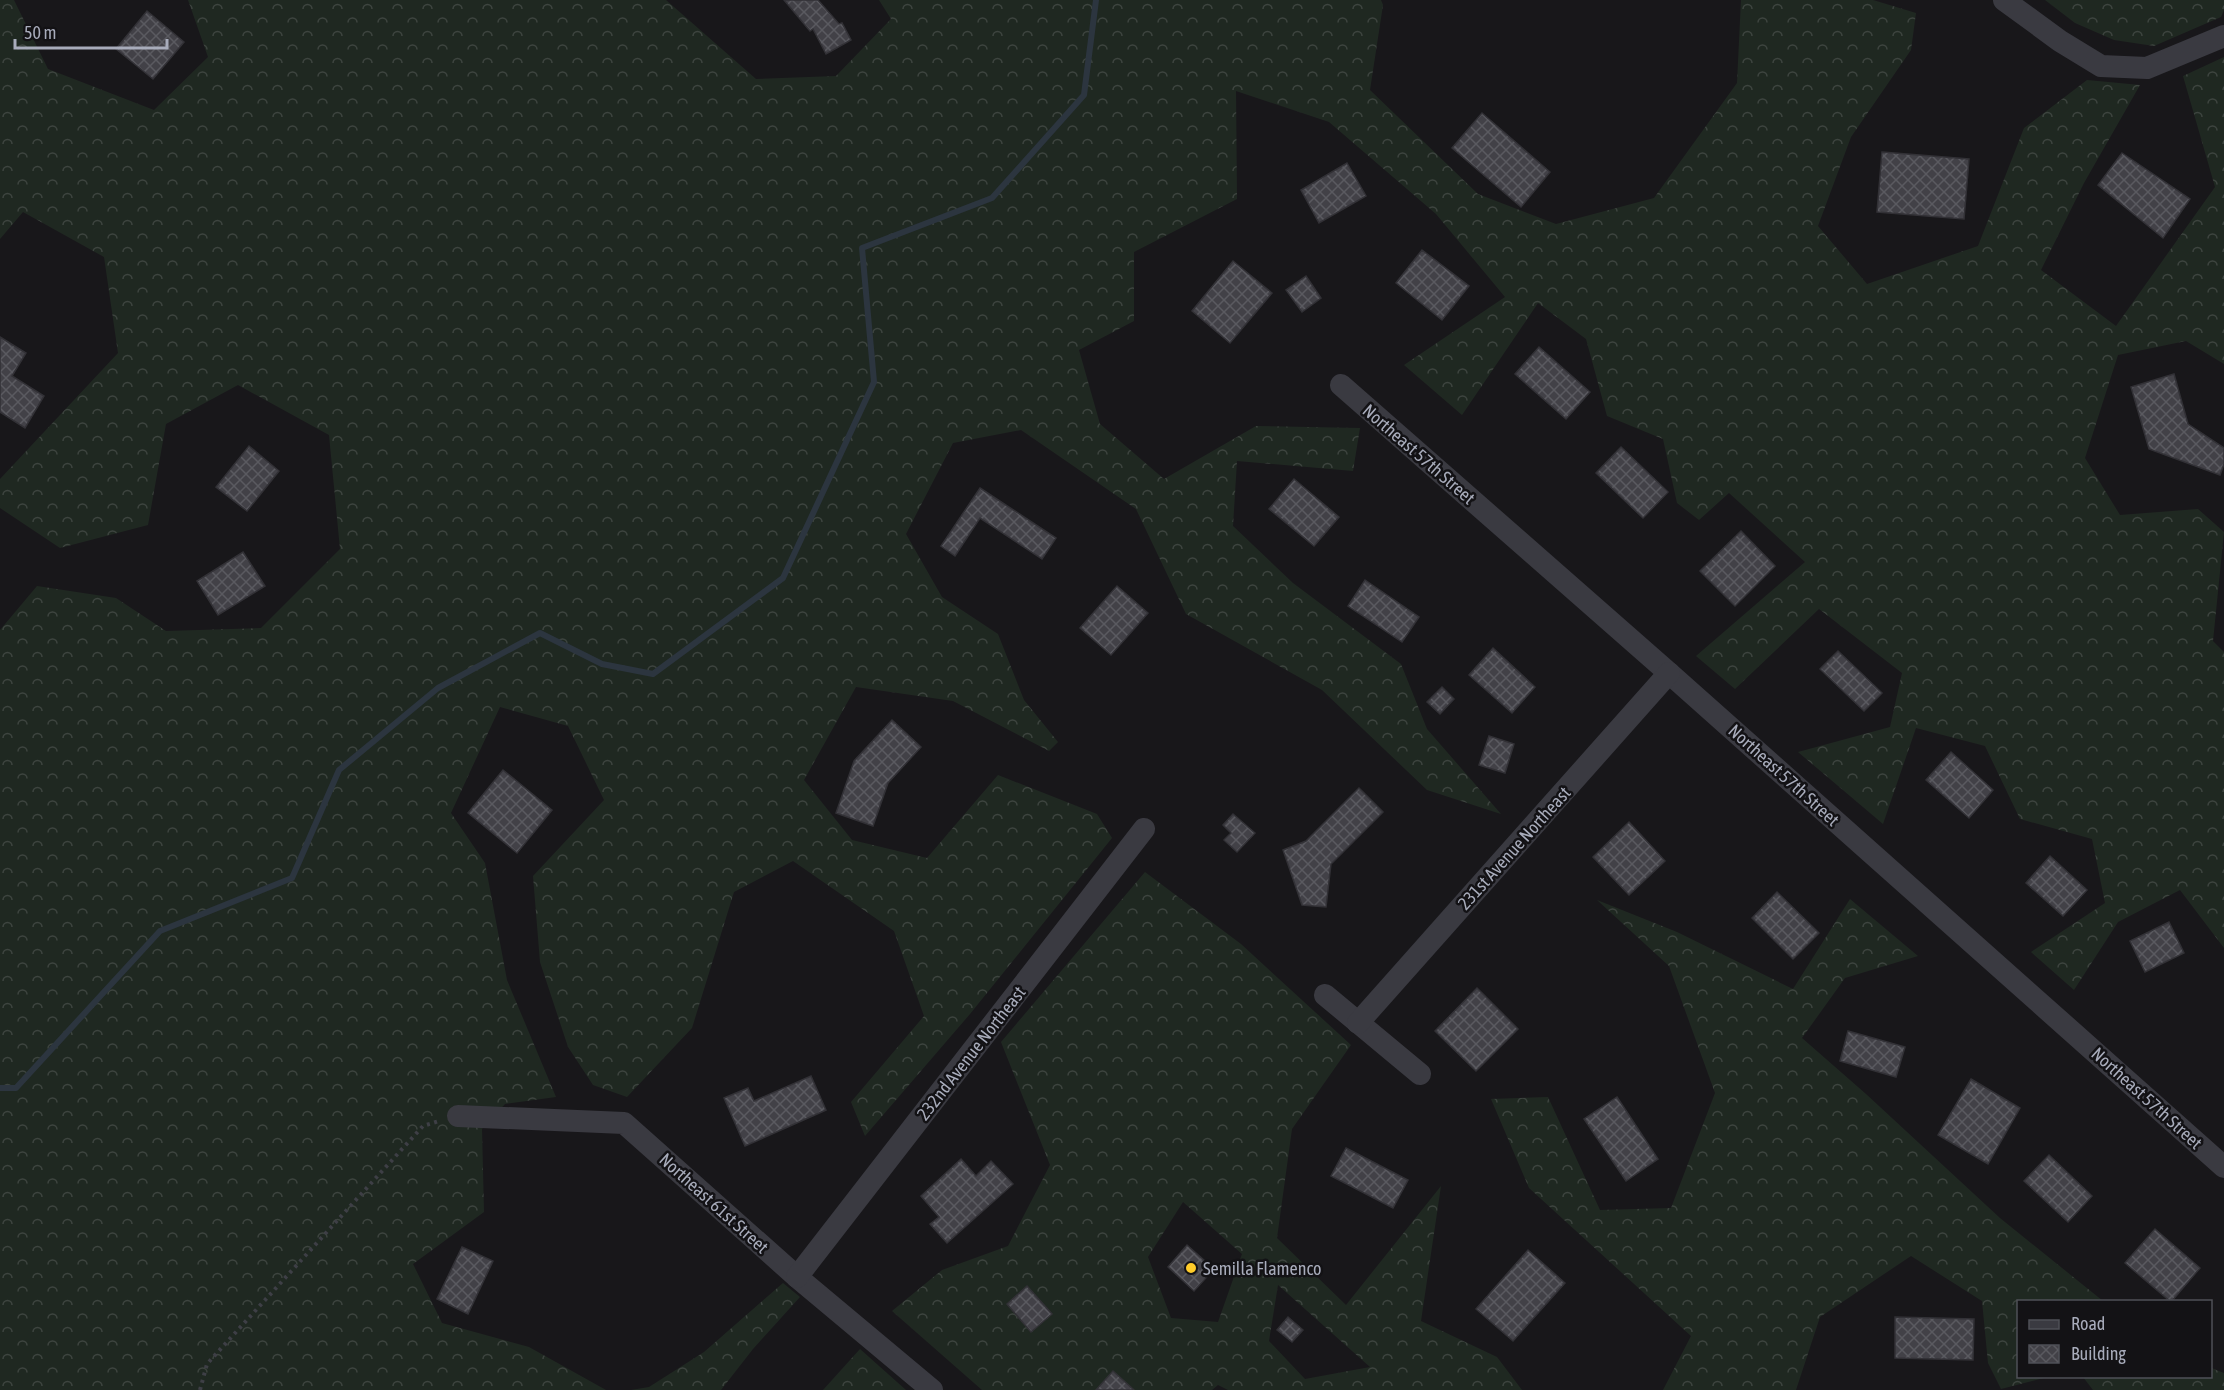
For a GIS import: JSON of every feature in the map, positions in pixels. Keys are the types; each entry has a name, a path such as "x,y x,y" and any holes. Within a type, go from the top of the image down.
{"street":[{"path":"2004,0 2060,41 2101,66 2147,68 2224,36"},
{"name":"Northeast 57th Street","path":"1341,385 1669,673 2224,1167"},
{"name":"231st Avenue Northeast","path":"1358,1023 1669,673"},
{"name":"232nd Avenue Northeast","path":"797,1277 1144,829"},
{"path":"1325,995 1420,1074"},
{"name":"Northeast 61st Street","path":"458,1116 624,1123 797,1277 932,1390"}],"path":[{"path":"200,1390 207,1364 423,1126 458,1116"}],"green space":[{"path":"0,0 14,0 48,69 154,110 208,57 188,0 666,0 756,79 836,76 891,19 879,0 1381,0 1383,5 1370,90 1478,194 1556,224 1654,198 1737,83 1741,0 1873,0 1916,13 1911,50 1851,137 1818,226 1867,284 1978,246 2024,128 2087,80 2140,85 2084,183 2041,270 2116,326 2215,187 2183,76 2224,57 2224,364 2186,341 2118,355 2085,458 2120,515 2198,509 2224,532 2213,641 2224,652 2224,948 2180,890 2118,922 2074,990 2031,952 2105,903 2092,839 2020,819 1985,746 1916,728 1883,824 1798,752 1890,727 1902,673 1819,609 1735,689 1696,656 1805,562 1729,493 1699,520 1677,503 1663,439 1607,416 1586,339 1538,303 1462,415 1404,365 1505,297 1436,214 1329,122 1236,91 1237,199 1134,252 1134,321 1079,350 1100,424 1164,479 1256,426 1360,428 1353,471 1237,461 1233,526 1293,583 1401,664 1427,729 1501,814 1427,790 1322,690 1186,614 1136,509 1021,430 953,443 906,534 942,597 998,634 1024,700 1058,742 1049,751 953,701 856,687 804,780 852,840 927,858 998,775 1097,814 1112,838 970,1014 865,1136 851,1102 924,1016 894,931 793,861 734,892 692,1028 627,1097 593,1085 568,1047 540,962 533,876 604,800 568,726 500,707 451,813 485,863 507,980 556,1097 505,1104 482,1129 484,1212 413,1264 442,1323 529,1347 606,1390 0,1390 0,630 37,586 116,598 166,631 261,628 340,549 329,435 238,385 166,424 148,525 60,548 0,508 0,479 118,353 104,257 23,212 0,239"},
{"path":"2045,0 2224,0 2224,10 2221,17 2154,46 2114,40 2075,23"},
{"path":"1145,872 1241,944 1351,1045 1292,1129 1277,1238 1346,1305 1441,1186 1421,1321 1497,1357 1522,1390 1228,1390 1218,1385 1212,1390 982,1390 892,1311 942,1270 1008,1246 1050,1165 1001,1042","holes":["1183,1202 1242,1254 1218,1322 1171,1318 1148,1257","1278,1285 1370,1367 1305,1379 1269,1341"]},
{"path":"1850,899 1918,956 1845,978 1802,1038 2000,1218 2102,1300 2017,1300 2017,1378 2044,1378 2001,1389 1988,1363 1982,1301 1911,1256 1820,1317 1796,1390 1663,1390 1691,1336 1529,1188 1491,1099 1548,1097 1600,1210 1671,1208 1715,1093 1669,966 1597,900 1677,932 1793,989"},
{"path":"783,1283 800,1297 753,1349 721,1390 631,1390 649,1387 704,1352"},
{"path":"860,1349 906,1390 823,1390"},
{"path":"2212,1368 2224,1373 2224,1390 2093,1390 2084,1378 2212,1378"}],"building":[{"path":"784,0 818,0 839,24 842,23 851,40 826,54 813,29 810,31"},
{"path":"147,11 184,42 153,79 116,49"},
{"path":"1482,113 1550,172 1521,207 1452,148"},
{"path":"1882,152 1969,159 1964,219 1877,212"},
{"path":"2122,153 2190,199 2163,238 2098,185"},
{"path":"1347,163 1366,196 1319,223 1301,190"},
{"path":"1422,250 1469,286 1442,320 1396,283"},
{"path":"1233,261 1272,293 1230,343 1192,311"},
{"path":"1306,276 1321,298 1302,312 1286,290"},
{"path":"0,337 26,353 12,376 44,396 25,428 0,412"},
{"path":"1539,347 1590,392 1566,419 1515,374"},
{"path":"2174,374 2188,424 2224,448 2224,464 2220,475 2149,449 2131,387"},
{"path":"249,446 279,471 247,511 216,487"},
{"path":"1621,447 1668,492 1643,518 1596,473"},
{"path":"1294,479 1339,517 1314,546 1269,509"},
{"path":"980,488 1056,538 1042,559 980,518 955,556 941,546"},
{"path":"1741,531 1775,566 1735,606 1700,571"},
{"path":"243,552 265,586 218,615 197,581"},
{"path":"1365,580 1419,617 1402,642 1348,606"},
{"path":"1117,586 1148,613 1111,655 1080,628"},
{"path":"1493,648 1535,687 1512,713 1469,675"},
{"path":"1838,651 1882,693 1864,711 1820,669"},
{"path":"1442,687 1454,699 1440,714 1427,702"},
{"path":"892,720 921,747 888,783 873,826 836,813 854,761"},
{"path":"1489,736 1514,744 1505,773 1479,765"},
{"path":"1951,752 1993,790 1969,818 1926,780"},
{"path":"503,770 552,810 517,853 468,813"},
{"path":"1359,788 1383,812 1331,864 1326,907 1302,905 1283,850 1306,841"},
{"path":"1233,814 1255,833 1237,852 1224,840 1231,833 1223,825"},
{"path":"1629,822 1665,861 1629,895 1593,857"},
{"path":"2050,856 2087,890 2063,916 2026,883"},
{"path":"1777,892 1819,933 1793,959 1752,918"},
{"path":"2169,922 2184,953 2145,972 2130,941"},
{"path":"1477,988 1518,1029 1476,1071 1435,1031"},
{"path":"1848,1031 1905,1047 1896,1077 1840,1061"},
{"path":"811,1076 826,1110 745,1146 724,1098 748,1088 754,1101"},
{"path":"1971,1079 2020,1108 1988,1164 1938,1135"},
{"path":"1617,1097 1658,1159 1626,1181 1584,1119"},
{"path":"1346,1148 1408,1180 1393,1208 1331,1176"},
{"path":"2049,1155 2092,1196 2068,1222 2024,1181"},
{"path":"961,1159 976,1176 991,1161 1013,1184 947,1243 930,1224 939,1217 921,1196"},
{"path":"2155,1229 2200,1268 2173,1300 2169,1300 2125,1263"},
{"name":"Semilla Flamenco","path":"1187,1245 1214,1269 1194,1291 1168,1267"},
{"path":"462,1247 493,1261 468,1314 437,1299"},
{"path":"1528,1250 1565,1283 1513,1341 1476,1309"},
{"path":"1027,1286 1052,1314 1031,1332 1007,1304"},
{"path":"1288,1317 1303,1330 1292,1342 1277,1330"},
{"path":"1895,1317 1974,1319 1973,1360 1895,1358"},
{"path":"1113,1371 1134,1390 1096,1390"}],"waterway":[{"path":"0,1088 16,1088 160,931 292,878 339,770 438,688 540,633 602,664 653,674 783,578 874,382 862,248 992,198 1084,95 1096,0"}],"place":[{"name":"Semilla Flamenco","path":"1191,1268"}]}
